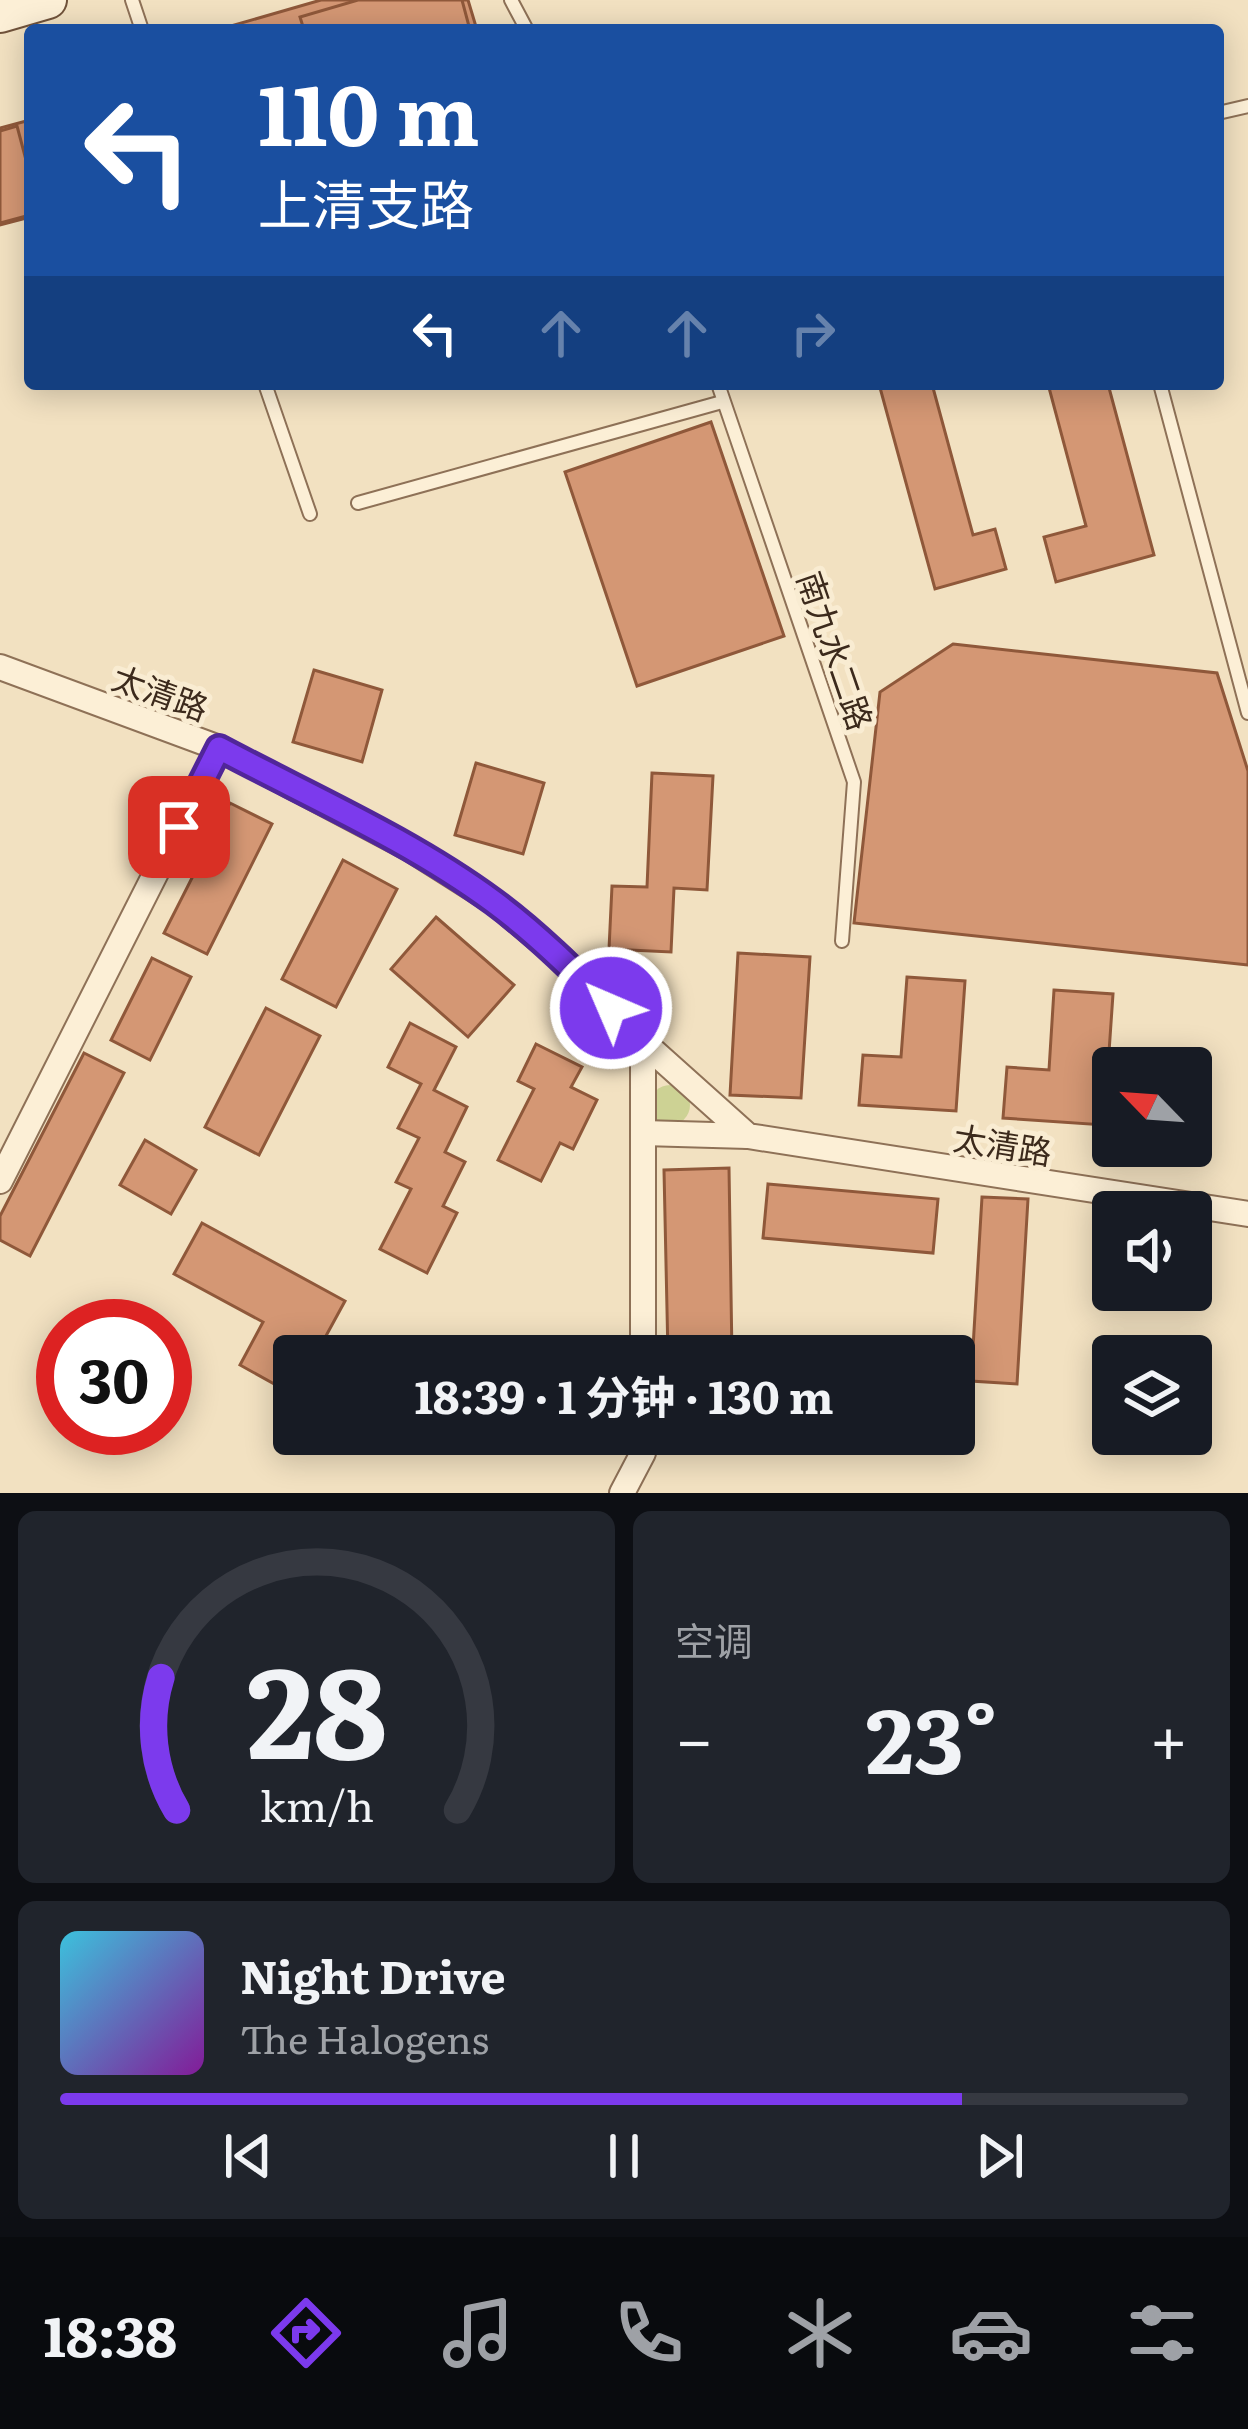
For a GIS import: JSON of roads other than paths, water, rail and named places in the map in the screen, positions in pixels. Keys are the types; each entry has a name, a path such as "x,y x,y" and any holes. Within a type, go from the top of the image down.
{"main road":[{"path":"0,14 48,0"}],"street":[{"name":"太清路","path":"0,667 219,748 407,847 494,902 562,959 643,1042 748,1136"},
{"path":"0,1181 219,748"},
{"path":"643,1042 643,1335"},
{"name":"太清路","path":"643,1133 748,1136 1248,1214"},
{"path":"622,1493 642,1455"}],"lane":[{"path":"267,390 310,514"},
{"name":"南九水二路","path":"719,390 854,782 842,941"},
{"path":"1162,390 1248,713"},
{"path":"358,503 722,402"}]}
